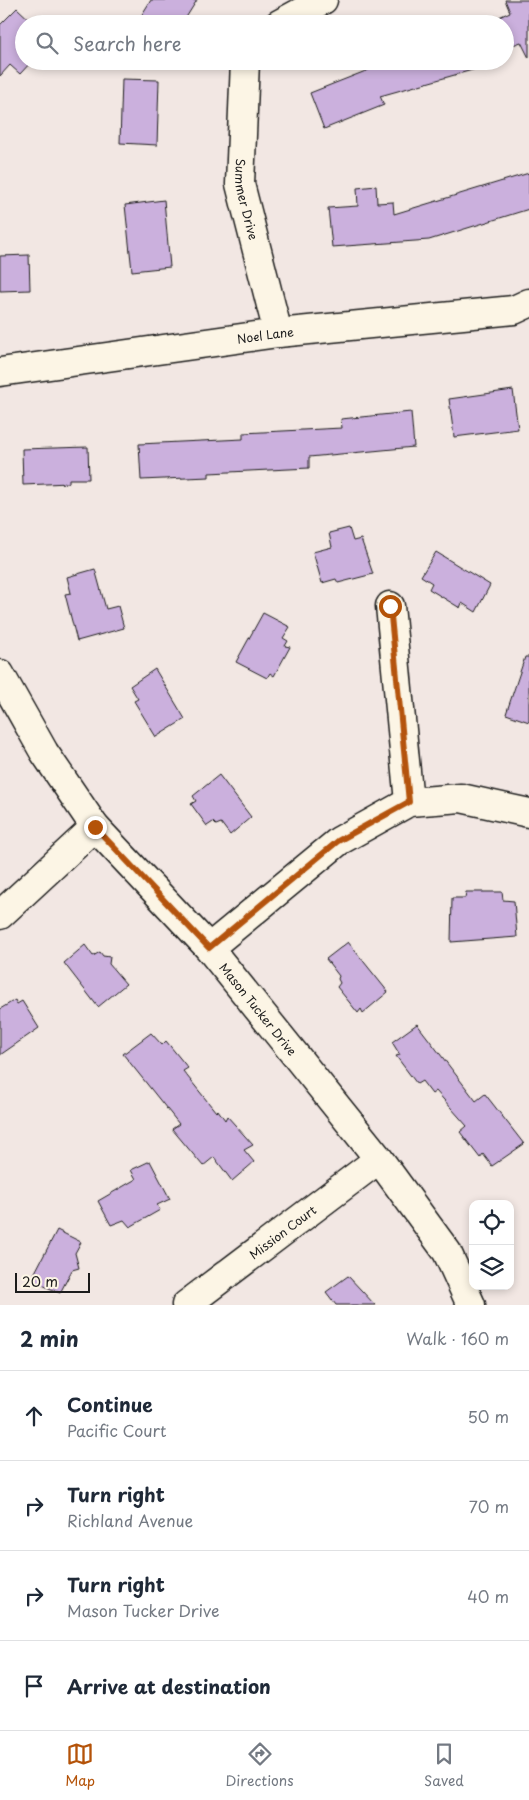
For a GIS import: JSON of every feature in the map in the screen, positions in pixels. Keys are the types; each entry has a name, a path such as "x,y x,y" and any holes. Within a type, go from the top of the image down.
{"street":[{"path":"296,15 323,0"},
{"name":"Summer Drive","path":"245,70 240,184 278,333"},
{"name":"Noel Lane","path":"0,372 278,333 514,310 529,304"},
{"path":"390,606 409,802"},
{"name":"Mason Tucker Drive","path":"0,674 44,752 95,827 209,948 379,1159 447,1252 471,1305"},
{"path":"209,948 338,841 409,802 461,798 529,813"},
{"path":"0,914 95,827"},
{"name":"Mission Court","path":"186,1305 379,1159"}],"building":[{"path":"151,0 197,0 188,15 142,15"},
{"path":"505,0 529,0 529,58 521,42 514,45 514,15 504,15 510,12"},
{"path":"17,8 24,15 15,15 15,70 10,65 0,76 0,25"},
{"path":"16,70 24,70 20,74"},
{"path":"368,70 472,70 380,96 384,105 324,129 310,93"},
{"path":"122,79 159,80 157,145 120,143"},
{"path":"529,173 529,209 429,240 332,247 328,208 358,206 357,188 376,186 377,203 393,202 394,214"},
{"path":"164,200 170,267 132,271 125,205"},
{"path":"29,255 30,290 0,291 0,256"},
{"path":"513,390 518,429 454,437 449,399"},
{"path":"411,412 414,447 309,457 309,468 209,473 209,477 141,480 139,444 243,439 243,433 342,428 341,419"},
{"path":"88,447 89,479 69,479 69,483 23,485 22,449"},
{"path":"349,528 353,541 361,539 373,574 338,583 336,579 322,583 313,552 332,547 329,533"},
{"path":"436,552 490,585 476,612 462,603 460,608 429,589 432,583 421,576"},
{"path":"95,569 106,609 118,606 124,628 77,641 65,594 71,593 67,577"},
{"path":"263,613 290,627 283,638 288,641 285,646 290,647 274,676 270,673 267,678 236,662"},
{"path":"525,657 529,657 529,722 506,714"},
{"path":"155,669 185,719 156,737 134,701 138,699 130,686"},
{"path":"219,775 251,817 230,835 221,823 216,825 213,822 207,826 191,804 196,801 193,796"},
{"path":"466,892 502,892 503,900 514,901 517,937 451,942 452,898 465,898"},
{"path":"348,942 388,992 363,1013 361,1009 358,1013 337,987 340,983 339,976 326,959"},
{"path":"85,945 93,956 100,952 103,956 110,957 109,964 126,984 98,1007 64,963"},
{"path":"15,1000 17,1004 22,1001 39,1028 0,1055 0,1009"},
{"path":"417,1024 476,1101 485,1094 524,1144 492,1166 483,1154 480,1158 460,1132 467,1126 436,1091 432,1094 422,1081 417,1084 396,1056 400,1055 392,1042"},
{"path":"151,1033 162,1045 166,1041 188,1068 183,1071 216,1112 218,1110 225,1120 227,1116 253,1145 244,1150 254,1162 232,1181 214,1157 203,1166 172,1129 179,1124 123,1054"},
{"path":"150,1161 170,1199 157,1205 160,1210 130,1227 124,1220 111,1225 98,1201 136,1179 131,1170"},
{"path":"57,1230 81,1242 75,1253 79,1268 72,1270 60,1293 31,1280"},
{"path":"348,1276 375,1305 336,1305 326,1292"}],"route":[{"path":"95,827 209,948 338,841 409,802 390,606"}]}
